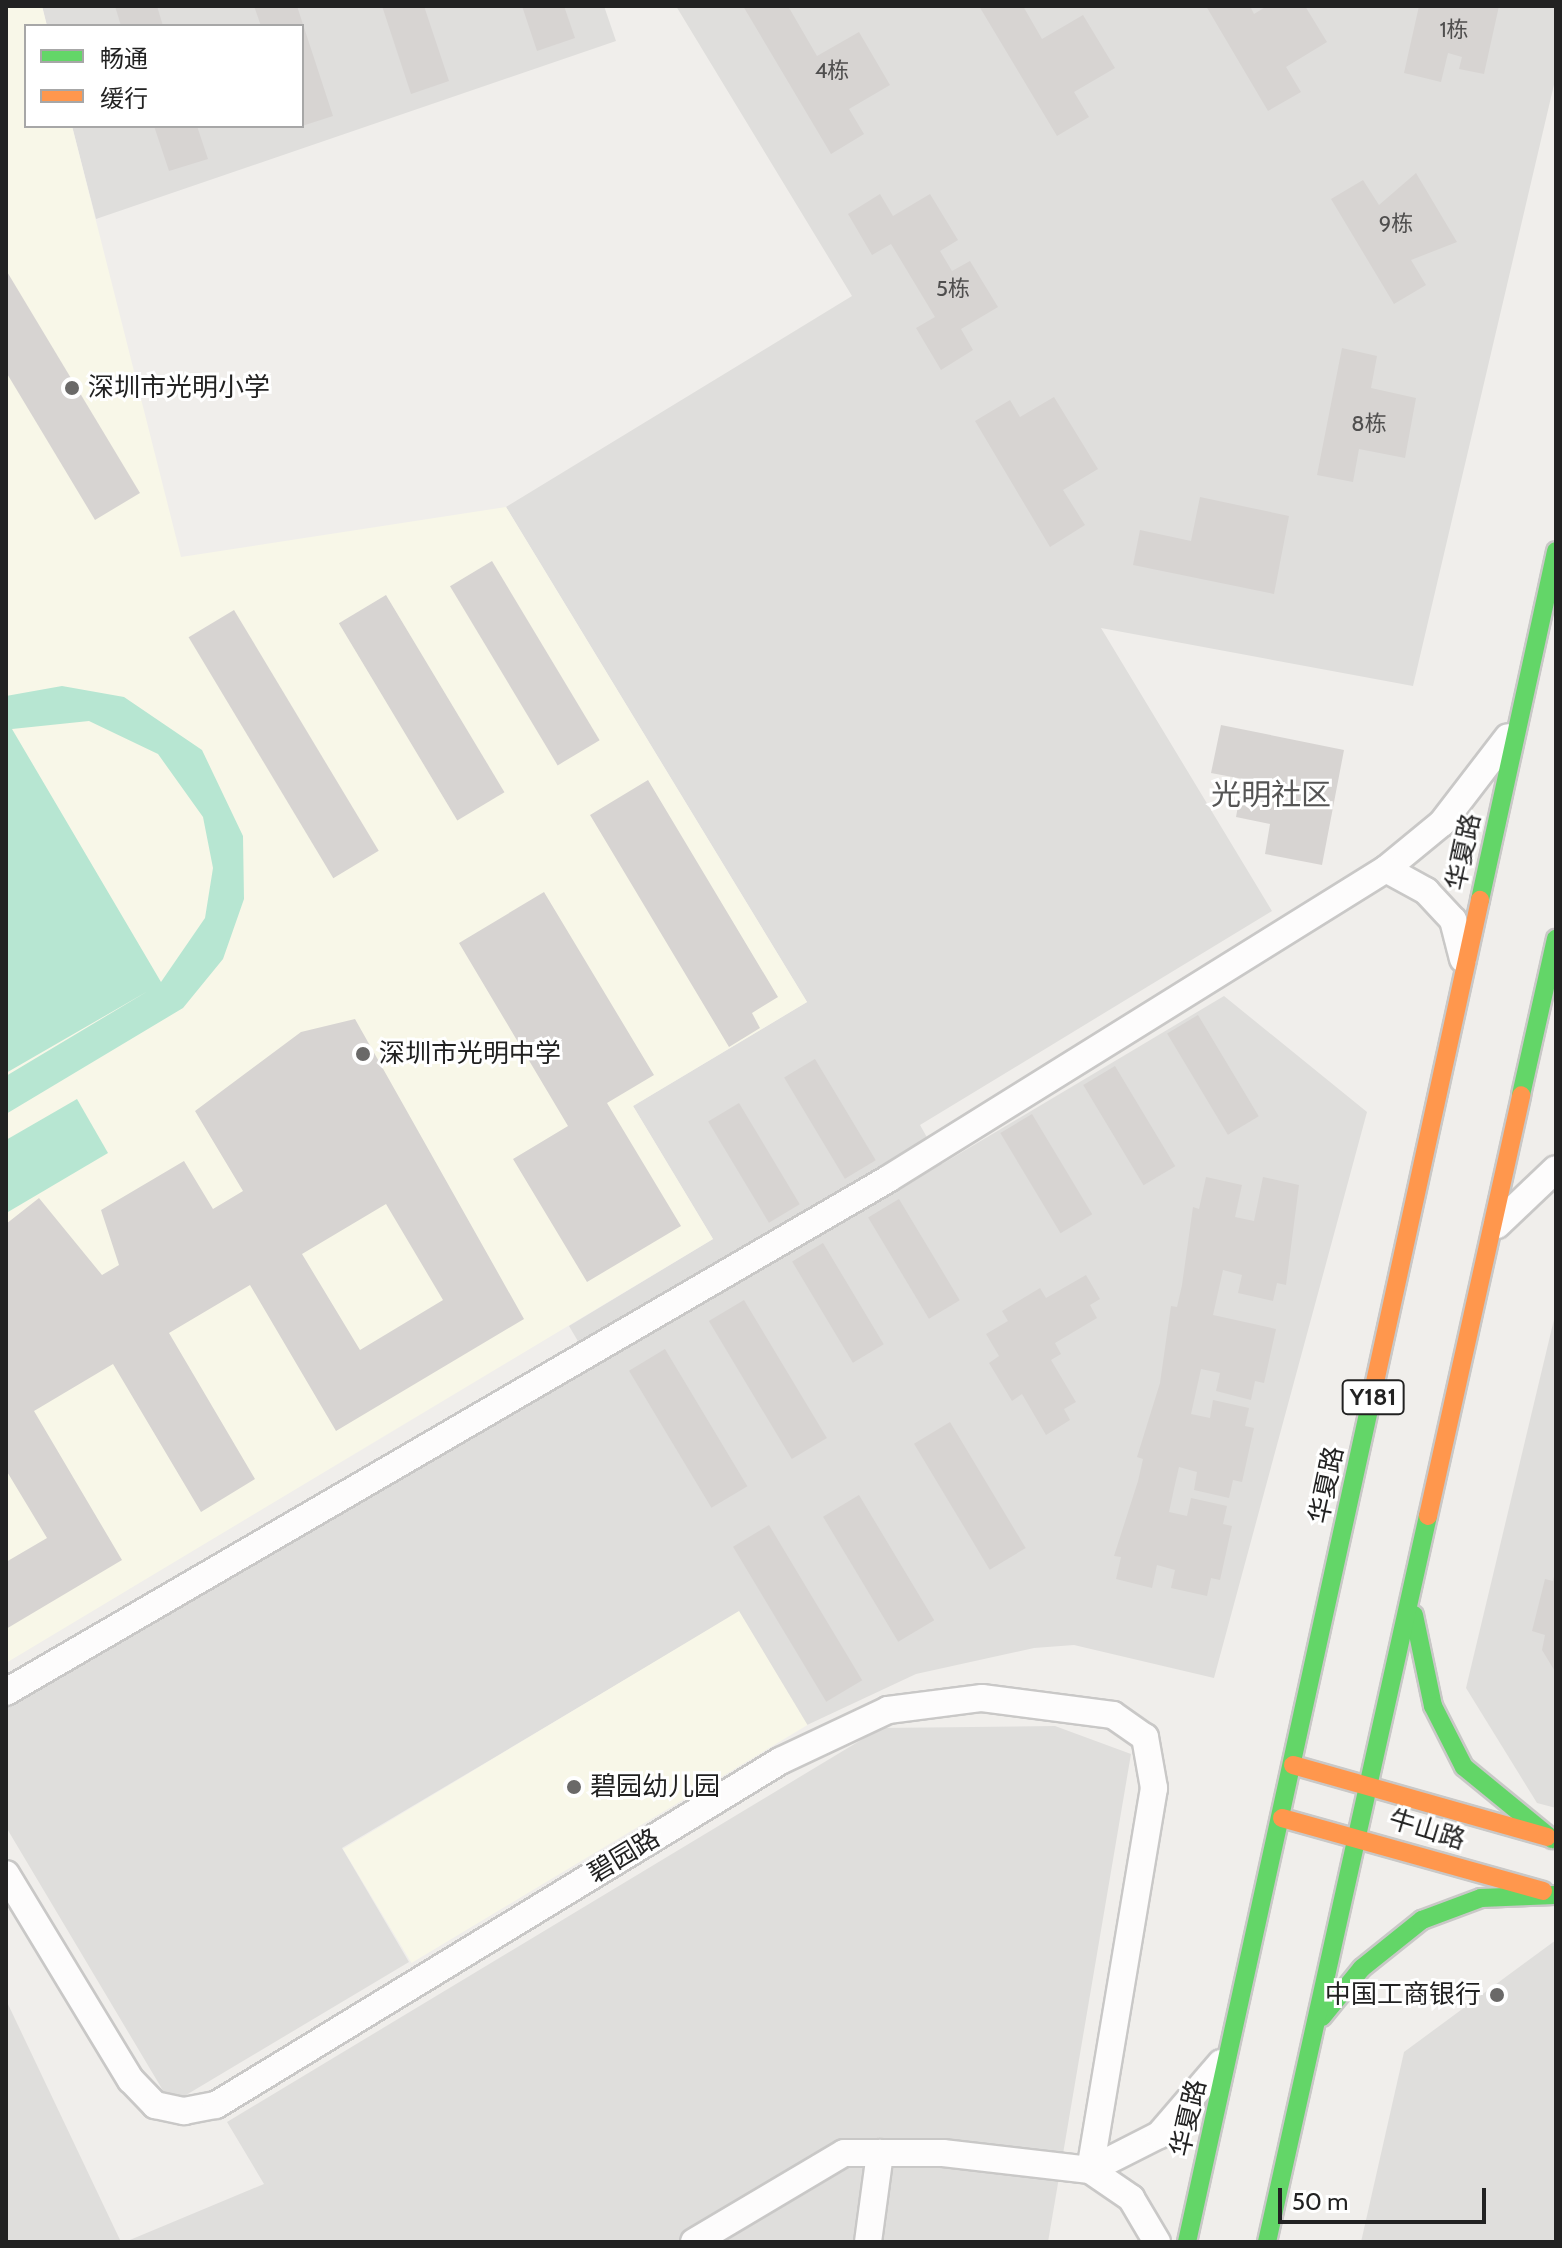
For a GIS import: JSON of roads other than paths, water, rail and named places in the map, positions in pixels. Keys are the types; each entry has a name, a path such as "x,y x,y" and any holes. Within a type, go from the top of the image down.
{"main road":[{"name":"华夏路","path":"1187,2242 1282,1818 1556,551"},
{"path":"1267,2242 1556,939"},
{"path":"1410,1592 1421,1664 1446,1738 1494,1798 1554,1839"},
{"name":"牛山路","path":"1293,1765 1554,1839"},
{"name":"牛山路","path":"1282,1818 1355,1836 1555,1895"},
{"path":"1317,2024 1362,1968 1422,1920 1481,1898 1555,1895"}],"street":[{"path":"6,1692 888,1179 1386,869 1442,823 1519,720"},
{"path":"1386,869 1426,891 1453,920 1466,968"},
{"path":"1490,1234 1556,1169"},
{"name":"碧园路","path":"6,1874 131,2080 155,2105 184,2111 216,2105 780,1761 888,1710 982,1698 1113,1715 1145,1737 1154,1788 1090,2170"},
{"path":"1090,2170 1159,2135 1231,2051"},
{"path":"868,2242 880,2153"},
{"path":"694,2242 827,2161 880,2153 1090,2170 1131,2198 1157,2242"}],"place":[{"name":"深圳市光明小学","path":"72,388"},
{"name":"深圳市光明中学","path":"363,1054"},
{"name":"碧园幼儿园","path":"574,1787"},
{"name":"中国工商银行","path":"1497,1995"}],"district":[{"name":"光明社区","path":"1271,795"}]}
